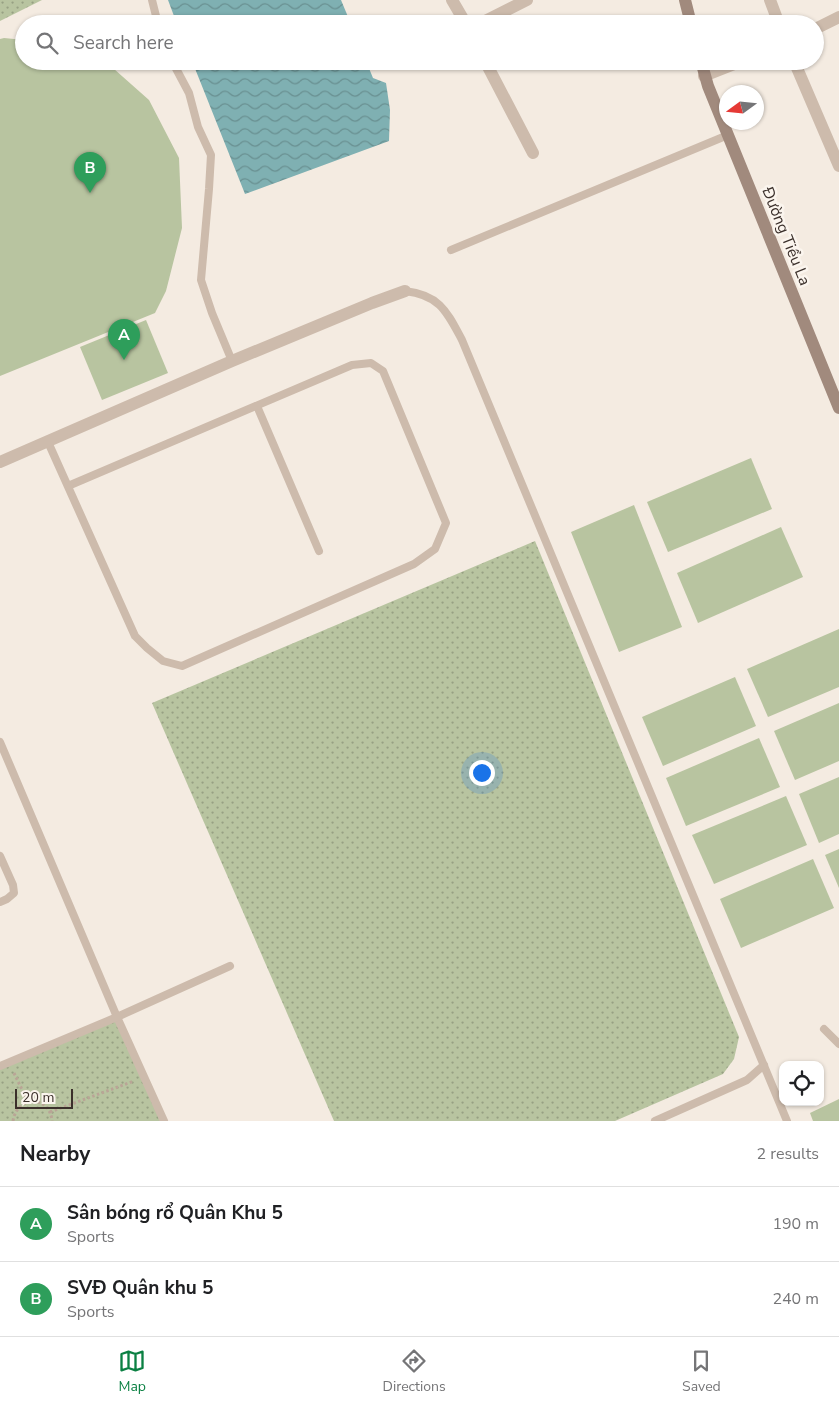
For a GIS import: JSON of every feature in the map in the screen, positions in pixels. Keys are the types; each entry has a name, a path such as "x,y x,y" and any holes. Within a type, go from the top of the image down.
{"main road":[{"path":"685,0 689,15"},
{"name":"Đường Tiểu La","path":"703,70 839,408"}],"street":[{"path":"452,0 461,15"},
{"path":"497,15 527,0"},
{"path":"770,0 776,15"},
{"path":"824,24 839,16"},
{"path":"490,70 533,153"},
{"path":"704,76 719,70"},
{"path":"798,70 839,166"},
{"path":"0,462 232,361 405,291"}],"lane":[{"path":"152,0 156,15"},
{"path":"177,70 189,93 198,127 211,155 200,280 232,361"},
{"path":"451,250 728,135"},
{"path":"405,291 420,293 437,303 448,314 462,340 787,1121"},
{"path":"48,442 135,636 163,662 182,666 414,564 435,549 446,523 383,371 371,363 352,365 68,486"},
{"path":"257,406 320,551"},
{"path":"0,742 117,1017 164,1121"},
{"path":"0,856 13,885 14,893 0,902"},
{"path":"0,1066 117,1017 230,966"},
{"path":"824,1029 839,1044"},
{"path":"655,1121 747,1080 764,1065"}],"path":[{"path":"9,1062 28,1102"},
{"path":"50,1112 144,1077"},
{"path":"13,1121 17,1109 22,1104 35,1101 46,1107 50,1112 52,1121"}],"green space":[{"path":"0,0 42,0 0,21"},
{"path":"0,39 15,39 15,70 115,70 149,100 179,158 182,228 166,291 155,313 0,376"},
{"path":"146,320 168,373 102,400 80,347"},
{"path":"751,458 772,509 668,552 647,502"},
{"path":"634,505 682,627 619,652 571,532"},
{"path":"781,527 803,577 698,623 677,573"},
{"path":"535,541 739,1037 734,1059 723,1074 615,1121 334,1121 152,703"},
{"path":"839,629 839,687 768,717 747,669"},
{"path":"735,677 756,726 663,766 642,717"},
{"path":"839,703 839,761 795,780 774,731"},
{"path":"759,738 780,787 686,826 666,778"},
{"path":"839,777 839,834 819,843 799,794"},
{"path":"786,796 807,845 714,884 692,835"},
{"path":"839,849 839,888 825,855"},
{"path":"813,859 834,908 741,948 720,899"},
{"path":"117,1017 164,1121 0,1121 0,1066"},
{"path":"839,1099 839,1121 813,1121 810,1113"}],"water":[{"path":"168,0 341,0 347,15 174,15"},
{"path":"196,70 370,70 373,78 386,83 390,110 389,141 245,194"}],"place":[{"name":"SVĐ Quân khu 5","path":"90,193"},
{"name":"Sân bóng rổ Quân Khu 5","path":"124,360"}]}
